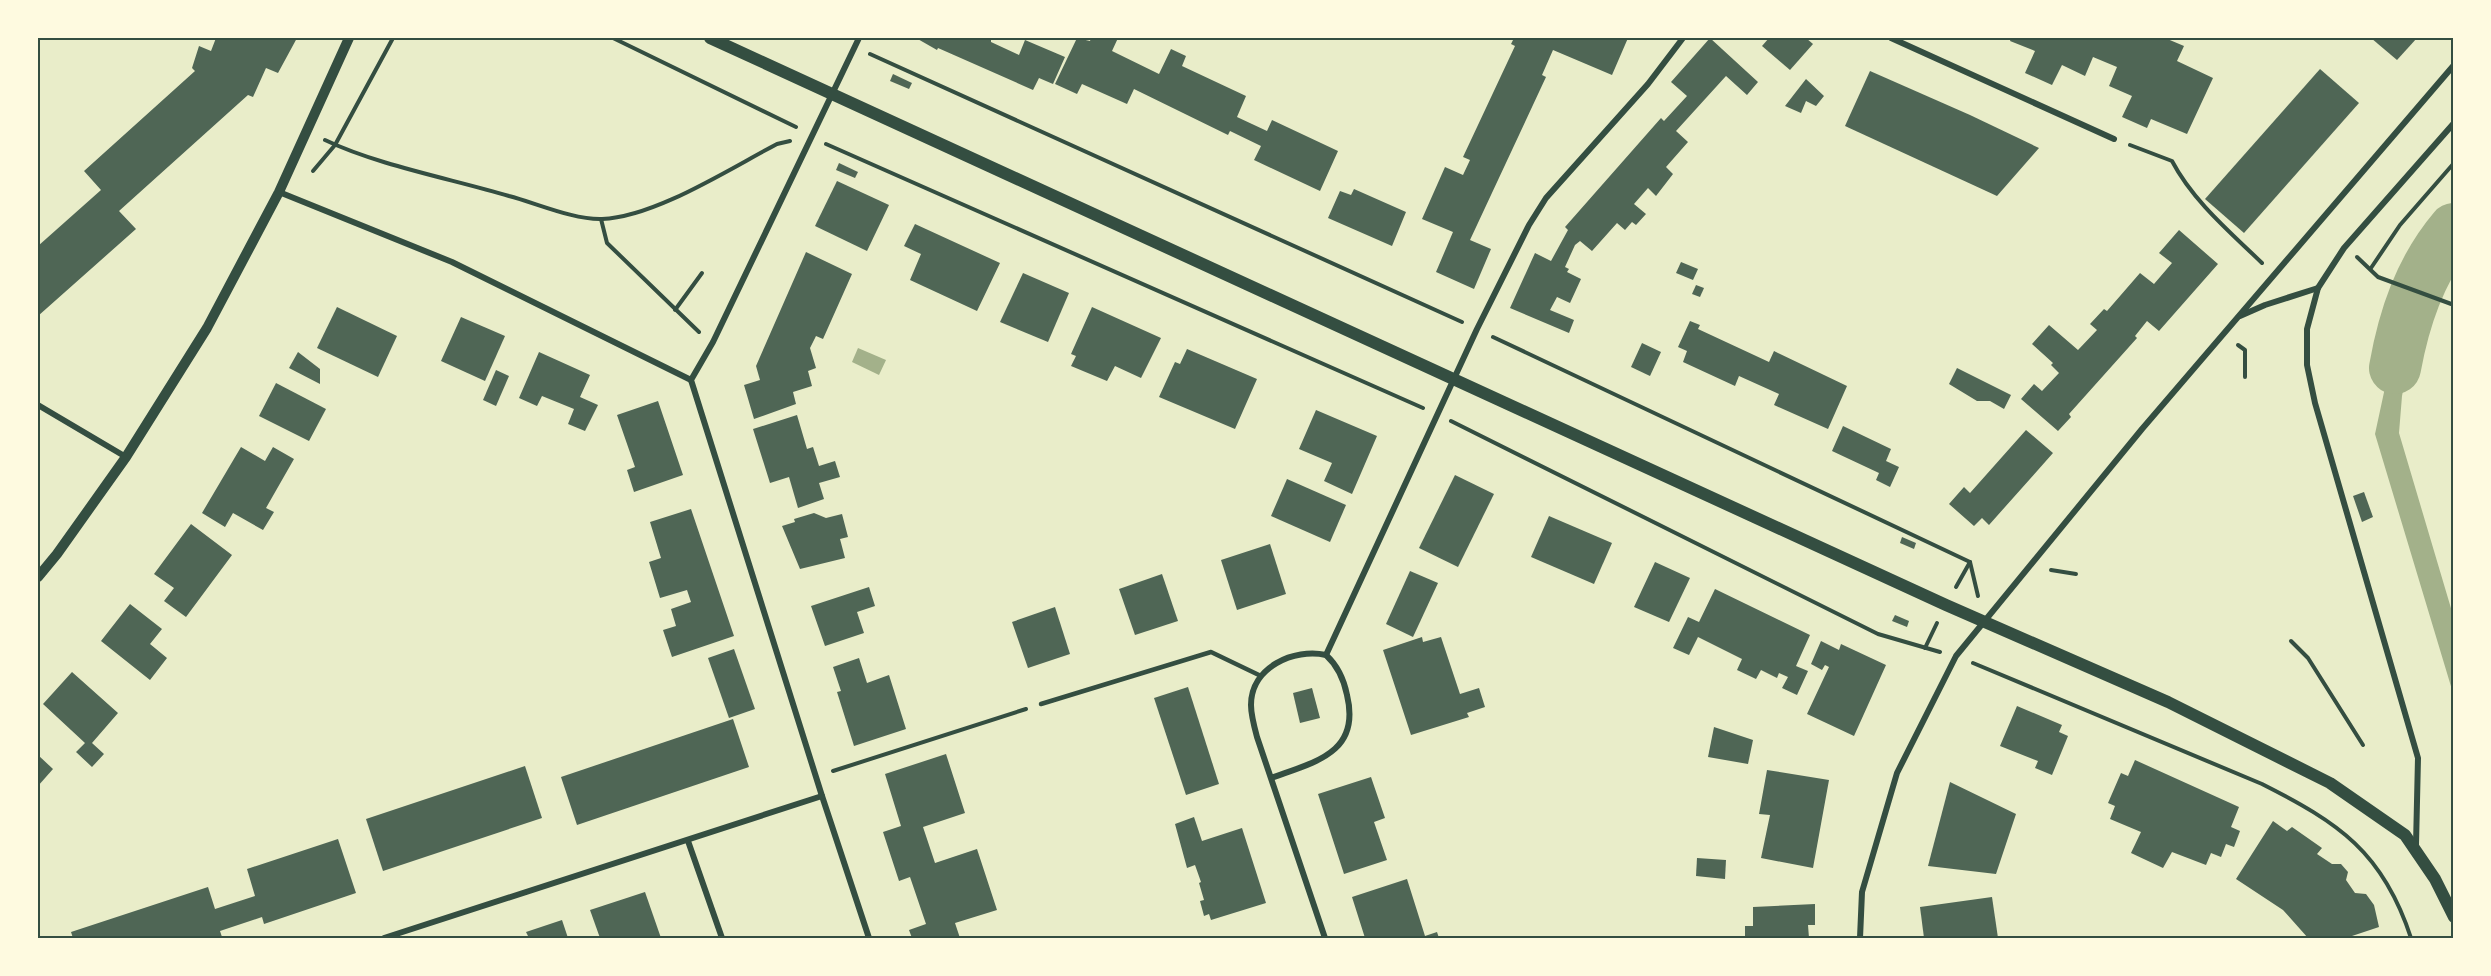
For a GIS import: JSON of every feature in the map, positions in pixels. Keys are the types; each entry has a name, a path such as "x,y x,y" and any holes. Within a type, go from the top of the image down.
{"main road":[{"path":"710,38 1984,622 2168,702 2330,783 2405,835 2435,879 2454,917"}],"street":[{"path":"38,577 126,457 207,328 279,192 349,38"},
{"path":"859,38 713,342 692,380 869,939"},
{"path":"1326,655 1477,329 1529,225 1546,198 1648,84 1683,38"},
{"path":"1891,38 2114,139"},
{"path":"1860,939 1862,892 1897,772 1956,656 2235,318 2454,65"},
{"path":"2416,849 2418,758 2341,496 2307,365 2307,329 2318,288 2344,248 2454,123"},
{"path":"279,192 452,262 692,380"},
{"path":"2235,318 2265,305 2318,288"},
{"path":"38,405 126,457"},
{"path":"1271,778 1327,756 1346,738 1351,718 1350,706 1338,668 1326,655 1313,653 1290,657 1269,667 1261,676 1251,705 1257,737 1325,939"},
{"path":"384,939 822,796"},
{"path":"688,841 722,939"}],"lane":[{"path":"1041,704 1211,652 1261,676"}],"path":[{"path":"279,192 312,172 335,145 393,38"},
{"path":"613,38 811,135 1438,415 1878,634 1956,656 2262,784 2308,807 2356,842 2376,867 2403,914 2411,939"},
{"path":"855,47 1477,329 1970,561 1984,622"},
{"path":"306,130 335,145 563,212 601,219 642,212 777,144 811,135"},
{"path":"2114,139 2172,161 2182,180 2213,215 2274,273"},
{"path":"2371,268 2400,225 2454,163"},
{"path":"601,219 607,243 675,310 713,342"},
{"path":"2344,248 2371,268 2378,277 2454,305"},
{"path":"675,310 702,273"},
{"path":"2245,350 2245,378"},
{"path":"2051,570 2076,574"},
{"path":"2291,641 2308,658 2363,745"},
{"path":"816,776 1041,704"}],"shaded area":[{"path":"2453,208 2453,257 2432,283 2408,273 2435,229"},
{"path":"2405,295 2420,302 2402,396 2399,433 2453,615 2453,693 2375,434"},
{"path":"858,348 886,360 879,375 852,362"}],"building":[{"path":"216,38 297,38 278,73 266,68 253,97 248,95 119,211 136,229 38,316 38,246 101,190 84,171 195,71 192,68 199,46 211,51"},
{"path":"916,38 991,38 991,42 1019,55 1025,40 1065,57 1053,84 1039,78 1033,90 938,48 937,50"},
{"path":"1077,38 1090,41 1091,38 1118,38 1112,51 1159,74 1171,49 1186,56 1182,66 1246,96 1237,117 1267,131 1272,120 1338,151 1320,191 1254,160 1261,146 1230,131 1228,135 1134,89 1127,104 1082,84 1077,94 1055,84"},
{"path":"1514,38 1628,38 1612,75 1553,50 1542,75 1546,77 1470,240 1491,249 1474,289 1436,272 1453,232 1422,219 1445,167 1463,175 1470,160 1463,157 1515,46 1511,44"},
{"path":"1710,38 1758,82 1747,95 1726,76 1676,131 1688,142 1666,167 1673,174 1656,196 1648,188 1634,204 1646,214 1636,225 1632,222 1625,230 1617,223 1592,251 1580,241 1575,245 1565,267 1569,269 1567,272 1581,279 1570,303 1557,297 1550,310 1574,320 1569,333 1510,308 1535,253 1551,261 1568,230 1565,227 1661,118 1664,121 1687,96 1671,82"},
{"path":"1769,38 1806,38 1813,44 1790,70 1762,46"},
{"path":"2011,38 2165,38 2184,46 2177,61 2213,78 2187,134 2151,119 2147,128 2122,117 2132,96 2109,86 2117,67 2093,57 2085,76 2062,65 2052,85 2025,73 2035,51 2010,41"},
{"path":"2371,38 2417,38 2397,60"},
{"path":"2320,69 2359,103 2244,233 2205,199"},
{"path":"1870,71 2039,148 1997,196 1845,126"},
{"path":"893,74 912,83 909,89 890,81"},
{"path":"1806,79 1824,96 1816,106 1806,101 1801,113 1785,106"},
{"path":"839,163 858,172 855,178 836,170"},
{"path":"837,181 889,205 867,251 815,226"},
{"path":"1354,189 1406,212 1392,246 1328,218 1340,191 1351,195"},
{"path":"915,224 1000,263 977,311 910,280 921,254 904,246"},
{"path":"2179,230 2218,264 2159,331 2147,321 2135,336 2137,338 2069,414 2071,417 2058,431 2021,399 2034,384 2042,391 2059,373 2051,365 2053,363 2032,344 2049,325 2078,350 2097,330 2090,324 2104,309 2107,311 2140,273 2154,284 2172,263 2159,253"},
{"path":"806,252 852,274 823,339 816,336 810,348 816,368 808,371 812,386 793,392 796,404 754,419 744,385 760,380 756,366"},
{"path":"1681,262 1698,269 1693,280 1676,273"},
{"path":"1023,273 1069,293 1048,342 1000,322"},
{"path":"1696,285 1704,288 1700,297 1692,294"},
{"path":"337,307 397,336 378,377 317,348"},
{"path":"1092,307 1161,338 1141,378 1115,366 1107,381 1071,366 1076,356 1071,354"},
{"path":"461,317 505,336 485,381 441,361"},
{"path":"1690,321 1700,325 1698,329 1769,362 1774,351 1847,386 1828,429 1774,405 1779,394 1739,376 1735,386 1683,362 1687,351 1678,347"},
{"path":"1642,343 1661,352 1650,376 1631,367"},
{"path":"1187,349 1257,379 1235,429 1159,397 1175,362 1180,364"},
{"path":"298,352 320,369 320,384 289,368"},
{"path":"539,352 590,375 580,397 598,405 585,431 568,424 574,409 542,396 537,406 519,398"},
{"path":"1957,368 2011,395 2004,409 1990,401 1977,401 1949,384"},
{"path":"496,370 509,376 496,406 483,400"},
{"path":"276,383 326,409 309,441 259,416"},
{"path":"658,401 683,475 634,492 627,470 635,467 617,415"},
{"path":"1316,410 1377,436 1352,494 1324,481 1332,463 1299,449"},
{"path":"797,415 807,449 813,447 819,466 835,461 840,477 819,483 824,499 798,508 789,477 770,483 753,429"},
{"path":"1843,426 1891,449 1886,461 1899,467 1890,487 1876,480 1879,473 1832,451"},
{"path":"2026,430 2053,453 1989,525 1982,518 1974,526 1949,504 1964,487 1970,493"},
{"path":"241,447 265,461 273,447 294,459 266,508 274,512 263,530 233,513 225,527 202,513"},
{"path":"1455,475 1494,494 1458,567 1419,548"},
{"path":"1287,479 1346,505 1330,542 1271,516"},
{"path":"2364,492 2373,517 2362,522 2353,496"},
{"path":"691,509 734,636 672,657 663,630 676,626 671,609 691,602 687,590 660,598 649,562 661,558 650,522"},
{"path":"814,513 826,518 842,514 848,537 840,539 845,558 800,569 782,526 795,522 794,519"},
{"path":"1549,516 1612,543 1594,584 1531,557"},
{"path":"191,524 232,555 186,617 164,601 174,588 154,574"},
{"path":"1902,537 1916,543 1914,549 1900,543"},
{"path":"1270,544 1286,594 1237,610 1221,560"},
{"path":"1655,562 1690,578 1669,622 1634,607"},
{"path":"1410,571 1438,583 1413,637 1386,624"},
{"path":"1162,574 1178,621 1135,635 1119,589"},
{"path":"869,587 875,606 857,612 864,633 825,646 811,606"},
{"path":"1715,589 1810,635 1796,666 1808,671 1797,695 1782,688 1788,677 1779,673 1777,678 1761,670 1756,679 1737,670 1742,659 1698,637 1689,655 1673,648 1688,617 1699,622"},
{"path":"130,604 162,629 150,644 167,658 150,680 101,641"},
{"path":"1055,607 1070,654 1028,668 1012,622"},
{"path":"1895,615 1909,621 1907,627 1892,621"},
{"path":"1422,637 1423,642 1441,637 1460,694 1479,688 1485,707 1467,713 1469,717 1411,735 1383,650"},
{"path":"1821,641 1839,650 1841,644 1886,665 1854,736 1807,714 1829,667 1825,665 1822,670 1811,664"},
{"path":"734,649 755,709 729,718 708,658"},
{"path":"859,658 867,683 889,675 906,729 854,746 837,692 841,691 833,667"},
{"path":"72,672 118,713 92,743 104,754 92,767 76,752 85,743 43,704"},
{"path":"1188,687 1219,784 1186,795 1154,698"},
{"path":"1312,688 1320,718 1300,723 1293,693"},
{"path":"2017,706 2062,725 2059,732 2068,736 2052,775 2035,768 2038,761 2000,746"},
{"path":"733,719 749,767 577,825 561,777"},
{"path":"1714,727 1753,740 1748,764 1708,757"},
{"path":"946,754 965,813 923,827 935,863 977,849 997,910 955,923 960,938 912,938 909,930 926,924 910,877 899,881 883,832 901,826 885,774"},
{"path":"38,755 53,769 38,786"},
{"path":"2135,760 2239,807 2231,827 2240,831 2234,847 2226,844 2221,857 2211,853 2206,865 2172,852 2163,868 2131,853 2141,832 2110,819 2115,806 2108,803 2121,773 2128,776"},
{"path":"525,766 542,818 383,871 366,819"},
{"path":"1767,770 1829,780 1813,868 1761,858 1770,815 1759,814"},
{"path":"1371,777 1385,818 1374,822 1387,860 1344,874 1318,794"},
{"path":"1950,782 2016,814 1996,874 1928,866"},
{"path":"1194,817 1202,841 1242,828 1266,903 1211,920 1209,914 1204,916 1200,901 1204,900 1199,883 1201,882 1195,865 1187,868 1175,824"},
{"path":"2273,821 2287,831 2292,827 2322,848 2317,854 2332,864 2341,864 2348,872 2346,880 2355,893 2366,894 2374,905 2379,927 2346,938 2308,938 2283,910 2236,879"},
{"path":"338,839 356,893 264,924 262,917 220,931 222,937 217,938 73,938 71,932 208,887 215,909 255,896 247,869"},
{"path":"1697,858 1726,860 1725,879 1696,876"},
{"path":"1407,879 1425,936 1437,932 1439,938 1365,938 1352,897"},
{"path":"645,892 661,938 600,938 590,910"},
{"path":"1992,897 1998,938 1924,938 1920,907"},
{"path":"1815,904 1815,925 1808,925 1809,938 1745,938 1745,926 1753,926 1753,907"},
{"path":"562,920 568,938 529,938 526,932"}],"waterway":[{"path":"2395,368 2403,331 2415,295 2442,244 2454,229"}]}
